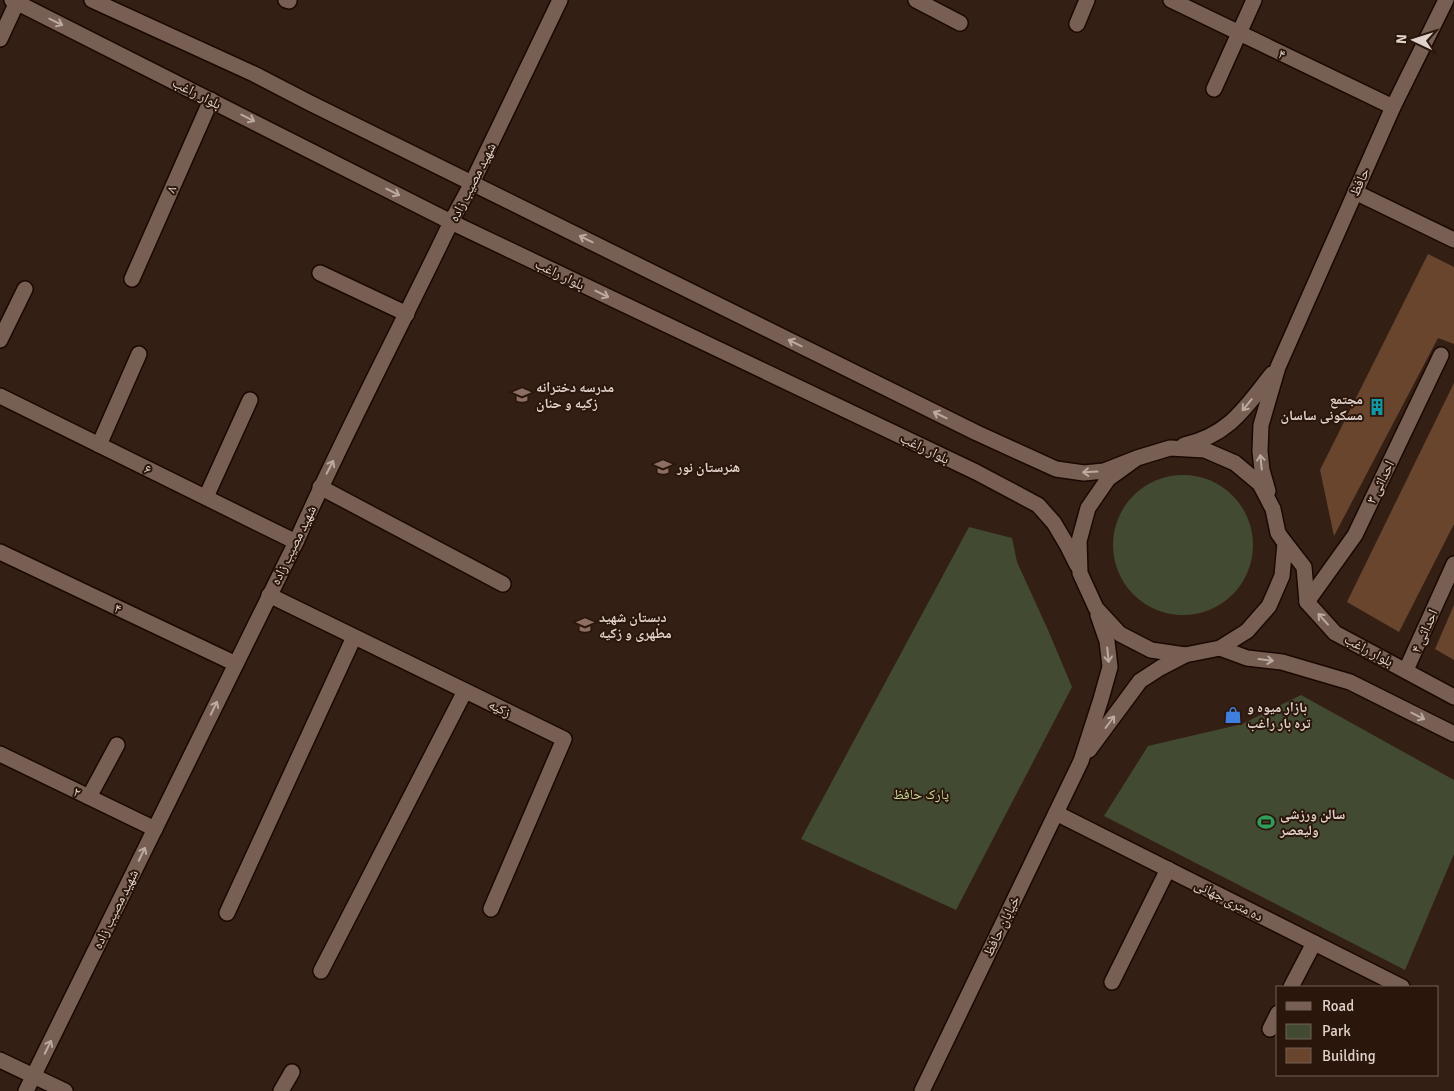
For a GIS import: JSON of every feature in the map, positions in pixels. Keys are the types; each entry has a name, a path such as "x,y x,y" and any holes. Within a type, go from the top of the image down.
{"street":[{"name":"شهید مصیب زاده","path":"26,1091 560,0"},
{"path":"916,0 960,23"},
{"path":"1076,24 1087,0"},
{"name":"۴","path":"1171,0 1392,108"},
{"path":"1214,89 1254,0"},
{"name":"حافظ","path":"1273,509 1262,470 1260,451 1261,425 1278,367 1392,108 1446,0"},
{"path":"0,39 15,1"},
{"name":"بلوار راغب","path":"15,1 451,222 976,472 1038,505 1054,523 1067,545 1096,608"},
{"path":"102,2 254,74 977,433 1056,469 1084,473 1104,471 1136,458 1170,448 1205,450 1235,462 1260,484 1273,509 1278,533 1285,544 1282,576 1269,606 1248,631 1220,648 1185,655 1151,650 1120,634 1096,608"},
{"name":"۸","path":"132,278 211,100"},
{"path":"1355,192 1454,240"},
{"path":"320,273 407,314"},
{"path":"0,340 25,290"},
{"path":"99,444 139,354"},
{"name":"احداثی ۳","path":"1307,602 1355,535 1441,355"},
{"name":"حافظ","path":"1170,448 1195,443 1211,436 1237,418 1278,367"},
{"name":"۶","path":"0,396 296,542"},
{"path":"206,497 250,400"},
{"path":"1080,573 1079,541 1088,508 1108,479 1136,458"},
{"path":"320,487 503,584"},
{"path":"1278,533 1304,567 1307,602"},
{"name":"۴","path":"0,552 236,664"},
{"name":"احداثی ۴","path":"1406,670 1454,564"},
{"name":"زکیه","path":"268,595 564,739 491,909"},
{"name":"بلوار راغب","path":"1307,602 1335,633 1454,697"},
{"name":"خیابان حافظ","path":"922,1091 1081,761 1110,667 1107,641 1096,608"},
{"path":"227,913 354,637"},
{"path":"1220,648 1247,658 1282,662 1315,670 1350,682 1454,734"},
{"name":"خیابان حافظ","path":"1081,761 1140,681 1185,655"},
{"path":"321,970 465,691"},
{"path":"89,797 117,744"},
{"name":"۲","path":"0,754 155,829"},
{"name":"ده متری جهانی","path":"1056,813 1400,986"},
{"path":"1112,982 1168,869"},
{"path":"1292,986 1314,943"},
{"path":"1270,1029 1276,1018"},
{"path":"0,1060 65,1091"},
{"path":"281,1091 292,1072"}],"green space":[{"path":"1183,475 1197,476 1210,480 1232,496 1248,518 1252,531 1252,559 1248,572 1232,594 1210,610 1197,614 1183,615 1169,614 1156,610 1134,594 1118,572 1114,559 1113,545 1114,531 1118,518 1134,496 1156,480 1169,476"},
{"name":"پارک حافظ","path":"969,527 1012,538 1017,562 1072,687 956,910 801,839"},
{"path":"1301,695 1454,780 1454,854 1405,970 1104,816 1148,746 1242,724"}],"building":[{"name":"مجتمع مسکونی ساسان","path":"1428,254 1454,267 1454,344 1438,338 1334,536 1320,470"},
{"path":"1454,383 1454,524 1399,632 1347,602"},
{"path":"1454,605 1454,660 1435,649"}],"place":[{"name":"مدرسه دخترانه زکیه و حنان","path":"522,395"},
{"name":"مجتمع مسکونی ساسان","path":"1377,407"},
{"name":"هنرستان نور","path":"663,467"},
{"name":"دبستان شهید مطهری و زکیه","path":"585,625"},
{"name":"بازار میوه و تره بار راغب","path":"1233,715"},
{"name":"سالن ورزشی ولیعصر","path":"1266,822"}]}
